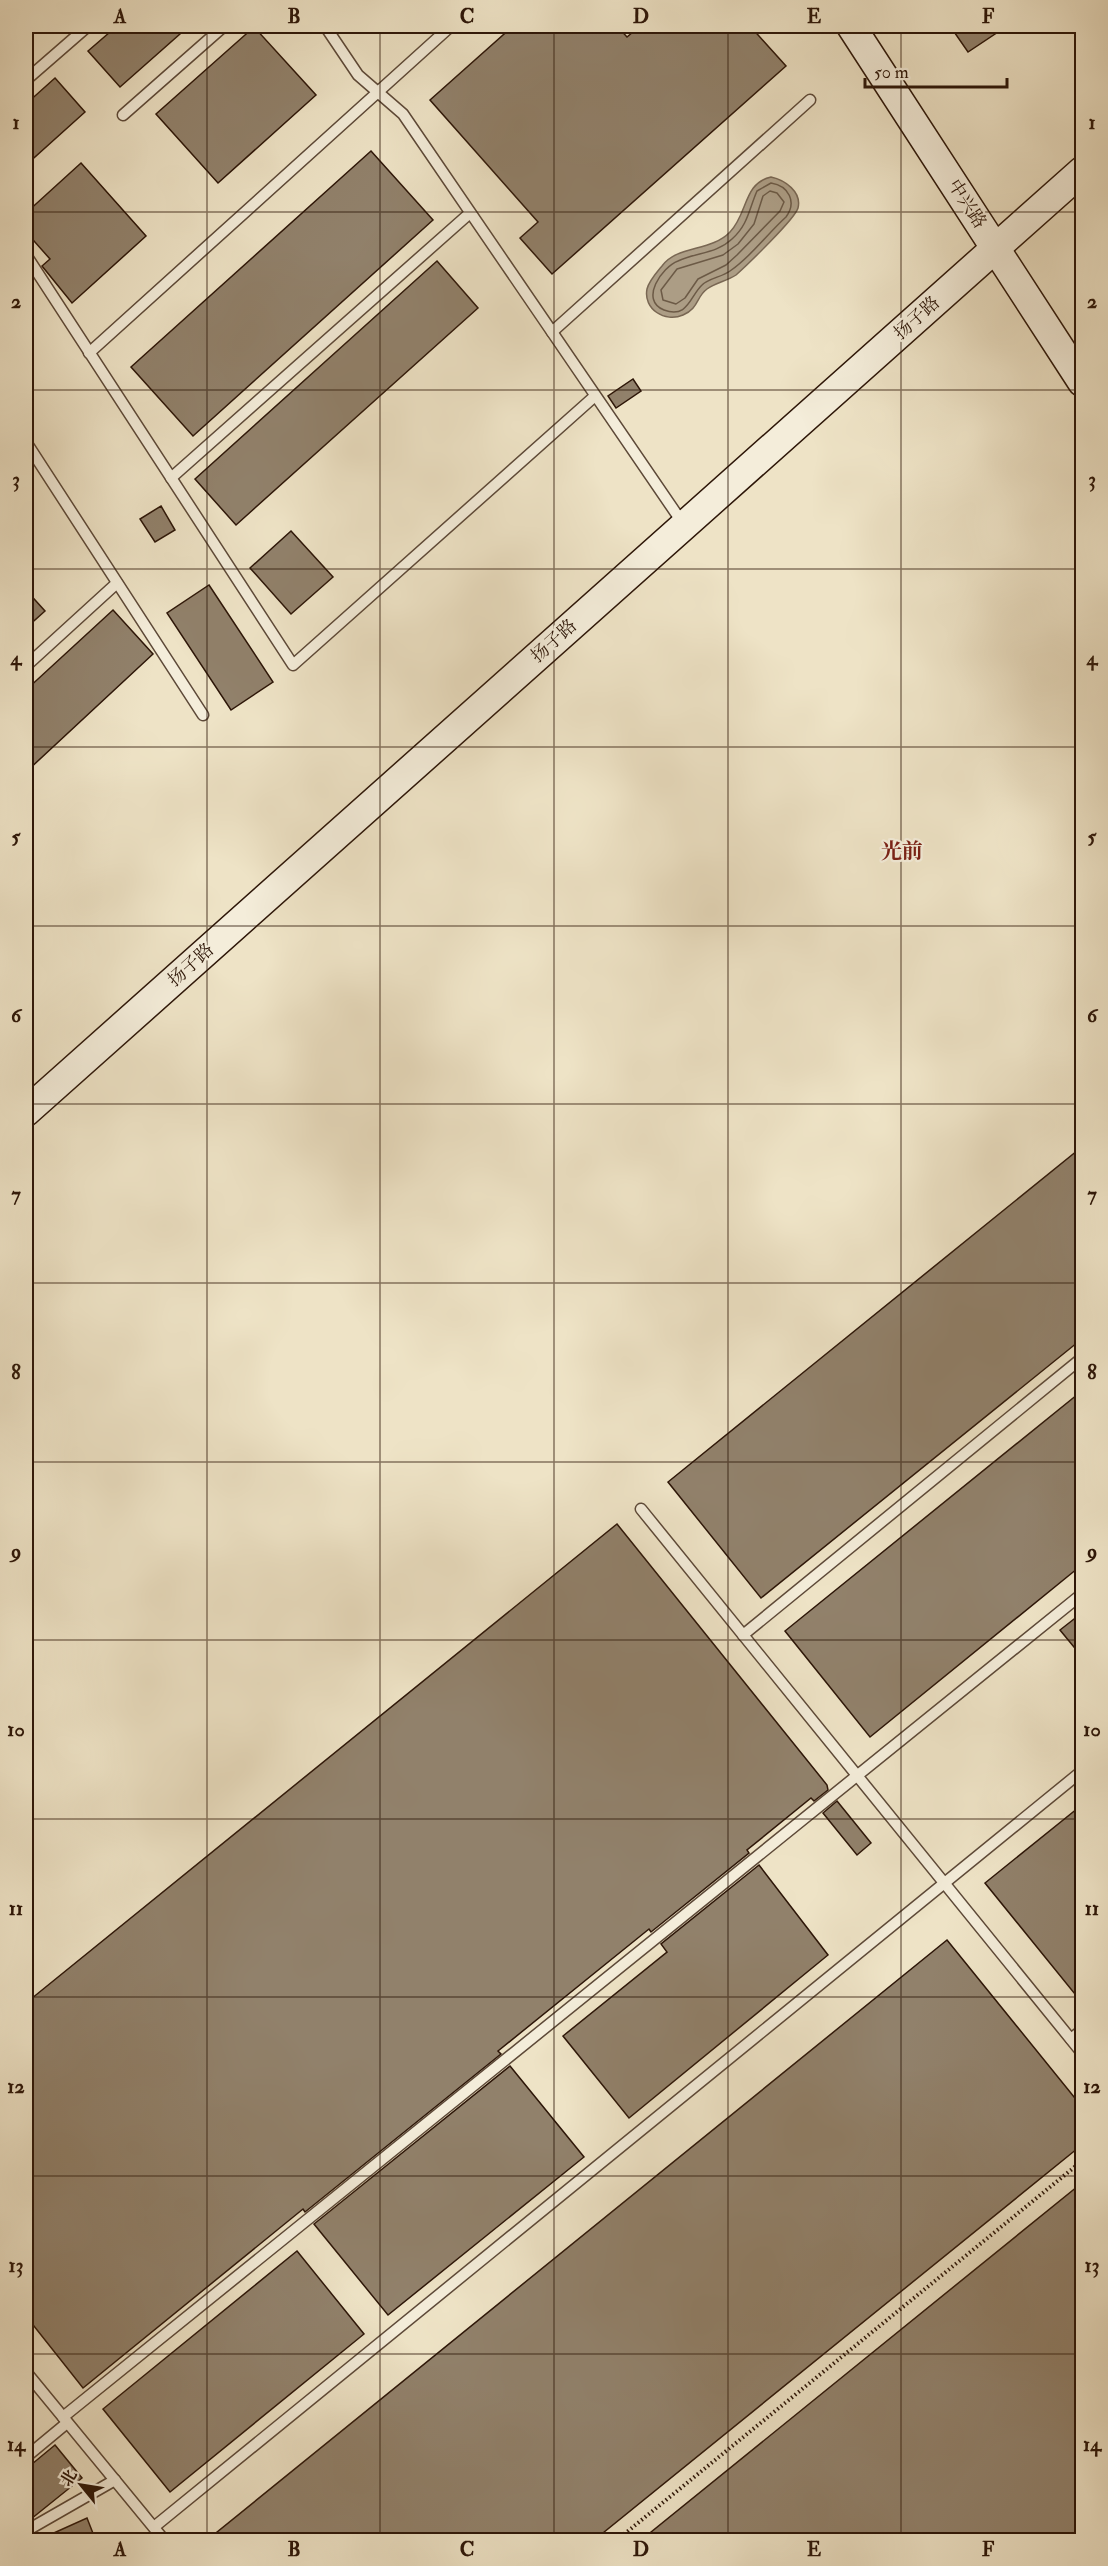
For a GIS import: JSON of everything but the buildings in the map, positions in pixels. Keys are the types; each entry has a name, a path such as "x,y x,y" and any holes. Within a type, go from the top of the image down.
{"street":[{"name":"中兴路","path":"851,26 1083,382"},
{"name":"扬子路","path":"26,1112 1083,171"}],"lane":[{"path":"26,80 88,26"},
{"path":"123,115 224,26"},
{"path":"325,26 358,75 403,114 684,526"},
{"path":"89,353 451,26"},
{"path":"552,332 810,100"},
{"path":"171,478 470,213"},
{"path":"26,255 293,665 595,396"},
{"path":"26,442 203,715"},
{"path":"26,666 117,583"},
{"path":"743,1635 1083,1358"},
{"path":"641,1509 1083,2053"},
{"path":"26,2457 65,2420 1083,1594"},
{"path":"154,2527 1083,1771"},
{"path":"1071,2039 1083,2030"},
{"path":"26,2372 164,2541"},
{"path":"26,2531 115,2480"}],"path":[{"path":"617,2541 1083,2161"}],"water":[{"path":"771,177 787,184 795,192 799,202 795,214 770,242 736,275 703,292 695,306 683,315 663,316 652,308 648,303 647,289 651,280 668,259 685,251 713,243 730,232 740,217 750,192 762,180"}],"district":[{"name":"光前","path":"902,851"}]}
